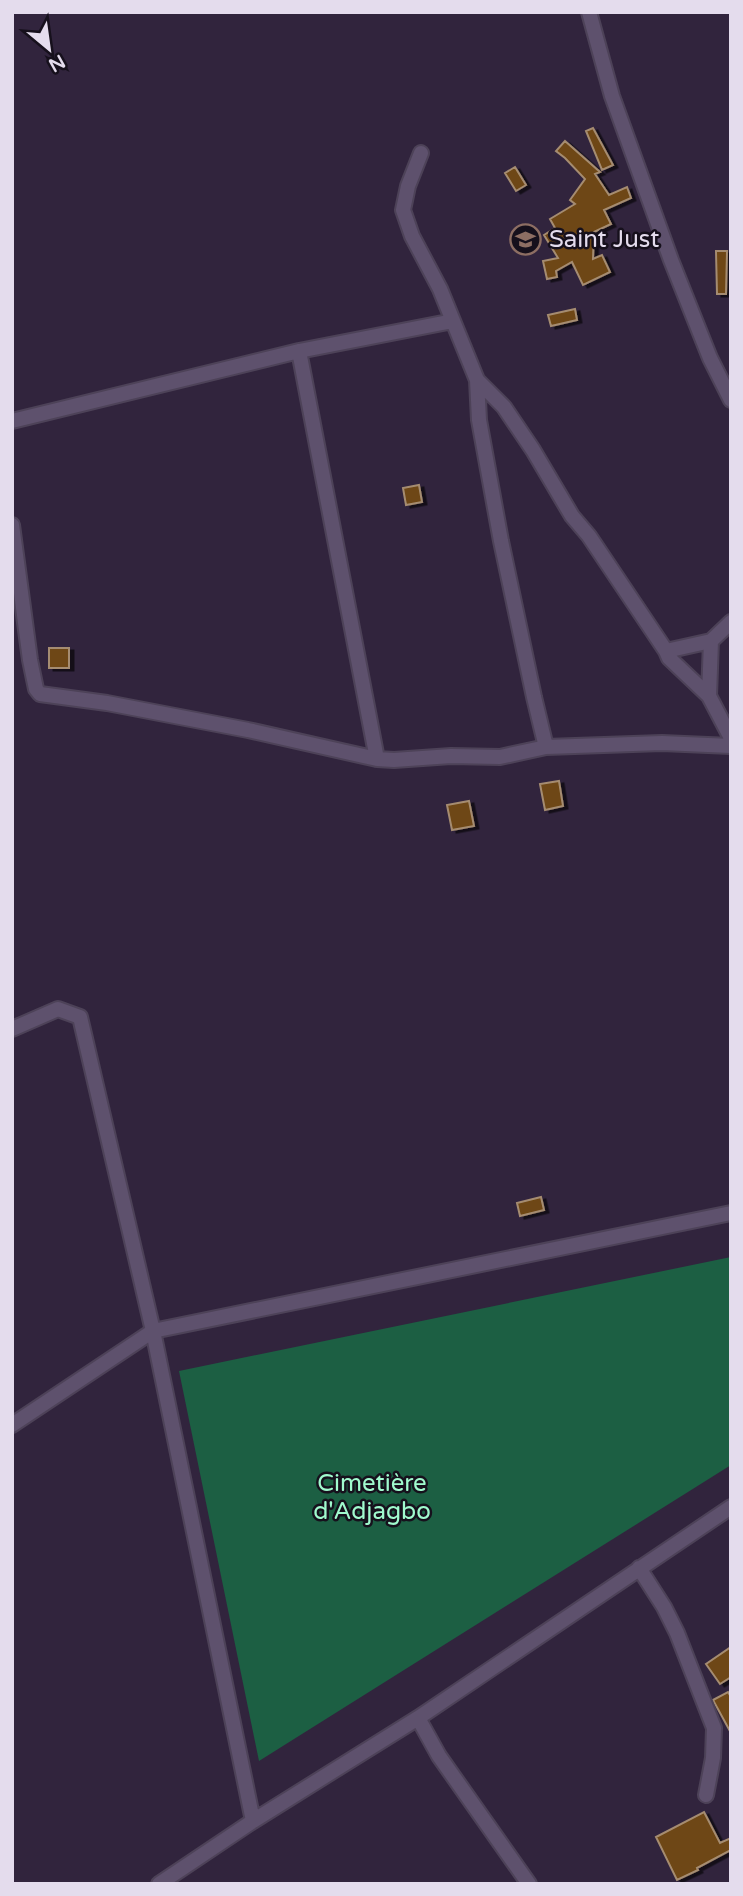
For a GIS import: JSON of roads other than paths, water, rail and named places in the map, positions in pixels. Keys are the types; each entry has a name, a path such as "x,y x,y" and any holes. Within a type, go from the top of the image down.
{"street":[{"path":"589,12 612,96 671,260 710,358 731,400"},
{"path":"421,153 408,186 403,210 412,236 440,289 477,380 479,420 501,541 546,747"},
{"path":"12,421 299,351 453,321"},
{"path":"299,351 377,759"},
{"path":"477,380 504,407 572,516 589,536 669,658 709,696 731,738"},
{"path":"12,525 30,660 36,689 40,694 248,730 377,759 500,757 546,747 662,743 731,746"},
{"path":"666,651 711,641 731,622"},
{"path":"709,696 711,641"},
{"path":"12,1029 58,1009 80,1017 153,1331 253,1821"},
{"path":"12,1425 153,1331 731,1213"},
{"path":"159,1884 253,1821 418,1718 730,1508"},
{"path":"639,1568 677,1633 715,1728 706,1795"},
{"path":"418,1718 434,1749 529,1884"}],"place":[{"name":"Saint Just","path":"526,239"}],"park label":[{"name":"Cimetière d'Adjagbo","path":"372,1497"}]}
